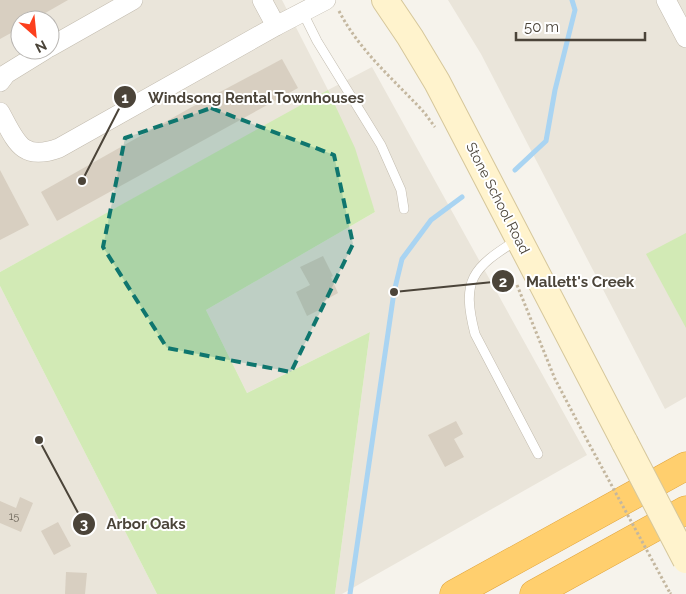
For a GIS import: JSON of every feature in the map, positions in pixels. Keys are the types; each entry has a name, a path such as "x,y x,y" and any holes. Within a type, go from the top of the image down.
{"highway":[{"path":"454,594 686,466"},
{"path":"534,594 686,510"}],"main road":[{"name":"Stone School Road","path":"385,0 437,82 686,560"}],"street":[{"path":"60,41 133,0"},
{"path":"262,0 276,26"},
{"path":"666,0 686,38"},
{"path":"0,112 17,142 24,149 36,153 46,153 59,148 276,26 332,3"},
{"path":"0,82 6,74 29,60"}],"lane":[{"path":"304,13 317,42 380,145 401,190 404,209"},
{"path":"518,239 488,259 476,271 470,288 470,313 475,334 538,454"}],"path":[{"path":"332,3 381,70 423,111 431,122"},
{"path":"514,278 555,379 670,593"}],"highlighted area":[{"path":"211,108 334,155 353,244 291,372 167,348 103,247 125,138"}],"shaded area":[{"path":"0,0 282,0 328,90 372,67 587,455 342,594 335,594 370,332 247,393 206,310 375,212 328,91 0,272"},
{"path":"448,0 686,0 686,397 665,409 481,54"},
{"path":"0,286 157,594 0,594"}],"green space":[{"path":"328,90 355,148 375,212 206,310 247,393 370,332 335,594 157,594 0,286 0,272"},
{"path":"686,233 686,328 646,254"}],"building":[{"path":"0,0 68,0 50,10 10,10 10,34 0,39"},
{"path":"282,59 298,88 57,221 41,192 190,108"},
{"path":"0,170 29,225 0,240"},
{"path":"323,256 333,276 331,277 338,293 322,302 325,307 307,316 296,292 310,285 300,267"},
{"path":"456,421 463,434 454,439 464,457 445,467 428,435"},
{"path":"20,497 33,503 21,532 0,523 0,501 16,508"},
{"path":"58,522 71,546 54,555 41,531"},
{"path":"66,572 87,573 85,594 65,594"}],"waterway":[{"path":"515,170 546,141 555,90 575,10 572,0"},
{"path":"350,594 394,292 402,259 431,220 462,197"}],"place":[{"name":"Windsong Rental Townhouses","path":"82,181"},
{"name":"Mallett's Creek","path":"394,292"},
{"name":"Arbor Oaks","path":"39,440"}]}
